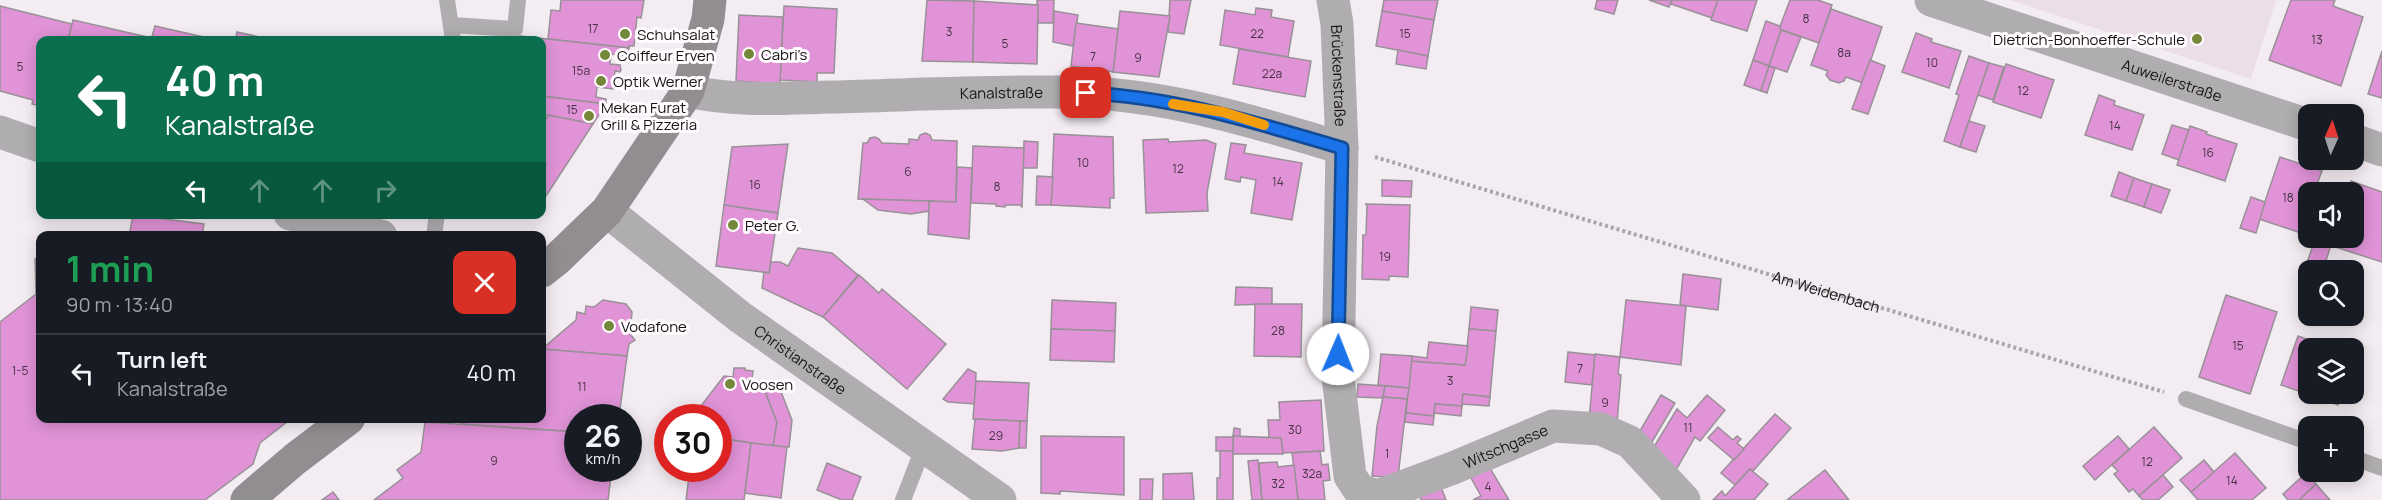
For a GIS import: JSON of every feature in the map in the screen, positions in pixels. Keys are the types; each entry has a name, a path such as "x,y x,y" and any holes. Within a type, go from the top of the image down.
{"main road":[{"path":"546,268 607,211 688,91 708,19 710,0"},
{"path":"247,500 343,423"}],"street":[{"name":"Brückenstraße","path":"1333,0 1337,24 1342,148 1338,378 1350,476"},
{"name":"Auweilerstraße","path":"1931,0 2298,122"},
{"name":"Kanalstraße","path":"688,91 712,97 784,98 1069,92 1121,95 1223,112 1342,148"},
{"path":"0,132 36,145"},
{"path":"2364,144 2382,150"},
{"name":"Christianstraße","path":"607,211 740,317 1000,500"},
{"path":"311,219 360,231"},
{"name":"Witschgasse","path":"1350,476 1360,491 1378,496 1453,468 1553,426 1601,429 1630,442 1684,500"}],"lane":[{"path":"447,0 452,33 515,29 518,0"},
{"path":"2186,399 2298,438"},
{"path":"903,500 924,446"},
{"path":"2364,462 2382,468"}],"path":[{"name":"Am Weidenbach","path":"1342,148 2186,399"}],"shaded area":[{"name":"Dietrich-Bonhoeffer-Schule","path":"2010,0 2276,0 2251,79"}],"building":[{"path":"561,0 644,0 641,18 637,17 634,46 629,46 629,48 548,39 551,10 560,11"},
{"path":"927,0 974,1 973,62 922,61"},
{"path":"1037,0 1054,0 1053,23 1038,23"},
{"path":"1170,0 1191,0 1184,34 1168,32"},
{"path":"1384,0 1438,0 1434,20 1382,11"},
{"path":"1597,0 1618,0 1614,14 1595,9"},
{"path":"1649,0 1672,0 1669,7"},
{"path":"1672,0 1718,0 1712,18 1671,4"},
{"path":"1718,0 1757,0 1747,31 1711,20"},
{"path":"1790,0 1818,0 1832,5 1819,43 1779,29"},
{"path":"2291,0 2335,0 2333,6 2363,17 2341,86 2269,60"},
{"path":"974,1 1038,5 1037,64 973,62"},
{"path":"0,6 72,24 69,36 36,36 36,105 32,104 33,100 0,91"},
{"path":"784,6 837,9 834,73 817,73 817,82 780,80"},
{"path":"1256,8 1272,10 1271,17 1294,21 1288,57 1220,45 1225,10 1255,15"},
{"path":"1831,9 1882,27 1863,83 1846,77 1839,83 1830,80 1826,75 1828,71 1811,65"},
{"path":"1054,11 1078,15 1073,46 1053,42"},
{"path":"1120,11 1170,16 1159,77 1113,72"},
{"path":"1382,11 1434,20 1428,56 1376,46"},
{"path":"739,15 783,17 780,84 736,81"},
{"path":"73,20 143,36 69,36"},
{"path":"1766,21 1780,26 1781,30 1769,66 1753,60"},
{"path":"1076,23 1118,29 1113,72 1071,66"},
{"path":"155,26 199,36 152,36"},
{"path":"1781,30 1801,37 1787,72 1769,66"},
{"path":"237,32 256,36 236,36"},
{"path":"1916,33 1932,39 1931,42 1961,51 1949,88 1902,72"},
{"path":"546,39 629,48 627,56 611,54 610,64 620,65 621,70 620,72 615,71 613,89 597,87 596,97 606,99 606,104 546,96"},
{"path":"1239,49 1311,61 1305,97 1233,84"},
{"path":"1398,50 1428,56 1426,69 1396,64"},
{"path":"2382,51 2382,98 2368,94"},
{"path":"1969,56 1989,63 1960,147 1944,141"},
{"path":"1753,60 1769,66 1761,91 1744,85"},
{"path":"1870,60 1885,66 1868,114 1852,109"},
{"path":"1989,63 2004,67 1993,100 1978,95"},
{"path":"2006,64 2054,80 2041,118 1993,102"},
{"path":"1769,66 1775,68 1767,93 1761,91"},
{"path":"2099,95 2115,101 2114,105 2144,115 2132,150 2085,135"},
{"path":"546,96 606,104 593,124 546,115"},
{"path":"548,115 593,124 546,196 546,118"},
{"path":"1969,121 1985,126 1976,152 1960,147"},
{"path":"2172,125 2189,130 2179,160 2162,154"},
{"path":"2190,126 2237,144 2225,181 2177,165"},
{"path":"925,133 930,135 932,140 957,141 956,202 858,199 863,143 875,137 882,143 909,144 909,139 918,140 920,135"},
{"path":"1054,134 1113,137 1114,198 1110,198 1110,208 1051,205"},
{"path":"1168,139 1169,142 1206,140 1216,144 1207,193 1208,211 1146,213 1143,140"},
{"path":"1024,141 1038,142 1037,168 1023,168"},
{"path":"1231,143 1246,145 1244,153 1302,163 1292,220 1251,213 1256,180 1241,177 1240,182 1225,179"},
{"path":"788,144 778,213 724,205 732,147"},
{"path":"973,146 1024,148 1022,207 1020,205 1005,205 1005,207 996,206 996,204 971,203"},
{"path":"2280,157 2298,163 2298,170 2322,171 2318,182 2298,182 2298,232 2259,219"},
{"path":"957,167 972,168 969,239 928,234 929,201 956,202"},
{"path":"2119,172 2134,178 2126,201 2111,196"},
{"path":"1037,176 1053,177 1051,205 1036,205"},
{"path":"2134,178 2152,184 2144,207 2126,201"},
{"path":"1382,180 1412,181 1411,197 1382,196"},
{"path":"2152,184 2170,190 2161,213 2144,207"},
{"path":"2364,186 2382,192 2382,262 2338,248 2364,248"},
{"path":"2251,197 2265,202 2256,233 2240,228"},
{"path":"863,199 929,201 929,211 911,214 878,210"},
{"path":"1365,204 1410,205 1408,277 1389,276 1389,280 1362,279 1363,235 1366,235 1367,205"},
{"path":"724,205 778,213 769,273 716,266"},
{"path":"132,219 165,219 204,224 203,231 130,231"},
{"path":"798,248 832,253 858,275 823,317 762,288 764,272 769,273 771,262 780,262 788,266"},
{"path":"2312,248 2330,248 2326,260 2308,260"},
{"path":"1683,274 1721,279 1718,310 1680,305"},
{"path":"859,275 879,293 882,289 946,344 907,389 823,317"},
{"path":"1236,287 1272,288 1272,304 1235,305"},
{"path":"36,294 36,423 286,423 260,443 253,464 205,500 0,500 0,322"},
{"path":"2226,295 2277,312 2250,394 2199,377"},
{"path":"603,300 626,304 632,312 631,323 636,329 630,334 635,340 629,344 627,356 546,349 546,346 576,320 577,312 585,314 586,306 594,307"},
{"path":"1052,300 1116,303 1115,331 1051,329"},
{"path":"1626,300 1686,306 1681,365 1620,357"},
{"path":"1255,304 1302,304 1301,357 1254,356"},
{"path":"1471,307 1498,310 1496,331 1469,329"},
{"path":"1051,329 1115,331 1114,362 1050,360"},
{"path":"1469,329 1496,331 1490,397 1463,394 1462,406 1435,404 1434,416 1406,413 1411,361 1465,365"},
{"path":"2298,336 2304,338 2298,338 2298,391 2281,385"},
{"path":"1429,342 1468,346 1465,365 1411,361 1412,356 1427,358"},
{"path":"546,349 627,356 621,404 564,404 564,431 460,424 546,423"},
{"path":"1568,352 1595,355 1592,385 1565,382"},
{"path":"1381,354 1412,356 1409,388 1378,385"},
{"path":"1595,354 1620,357 1618,374 1621,375 1617,423 1589,420"},
{"path":"734,368 745,368 745,370 753,371 752,380 761,381 777,422 773,446 732,440 732,404 702,404 724,376 733,377"},
{"path":"968,369 976,373 975,404 948,402 943,399"},
{"path":"761,381 778,384 792,420 789,447 773,446 777,422"},
{"path":"976,381 1029,383 1027,421 973,419"},
{"path":"1358,384 1385,386 1383,398 1357,397"},
{"path":"1385,386 1409,388 1407,399 1383,397"},
{"path":"1463,394 1490,397 1489,406 1462,404"},
{"path":"1661,395 1675,403 1646,452 1634,441"},
{"path":"1707,395 1725,410 1700,441 1695,437 1672,477 1649,455 1677,409 1687,418"},
{"path":"1383,397 1407,399 1398,477 1400,478 1372,476 1377,426"},
{"path":"1321,400 1324,451 1282,453 1281,438 1269,438 1268,420 1280,420 1279,402"},
{"path":"1435,404 1462,406 1461,416 1434,413"},
{"path":"1406,413 1434,416 1433,425 1405,422"},
{"path":"1775,414 1791,428 1753,471 1750,469 1735,485 1721,473"},
{"path":"975,419 1020,421 1019,448 1002,451 972,449"},
{"path":"1020,421 1027,421 1026,448 1019,448"},
{"path":"425,423 440,423 564,431 564,482 610,482 608,500 374,500 403,478 397,470 421,452"},
{"path":"1718,427 1733,440 1737,436 1741,439 1737,443 1744,449 1734,460 1708,438"},
{"path":"2154,427 2182,458 2139,496 2133,489 2129,492 2114,474 2118,471 2112,465"},
{"path":"1234,428 1240,429 1240,437 1233,436"},
{"path":"1041,436 1124,437 1124,495 1060,491 1060,494 1041,493"},
{"path":"1233,436 1281,438 1283,454 1233,454"},
{"path":"2118,436 2129,449 2095,480 2083,466"},
{"path":"1216,437 1233,437 1233,451 1216,451"},
{"path":"732,440 751,443 744,500 686,500 688,482 732,482"},
{"path":"751,443 787,447 781,498 745,493"},
{"path":"1220,451 1233,451 1233,500 1217,500"},
{"path":"1320,451 1322,465 1328,464 1330,480 1323,481 1325,500 1298,500 1292,453"},
{"path":"2235,453 2266,488 2252,500 2198,500 2191,492"},
{"path":"1258,460 1262,500 1252,500 1248,461"},
{"path":"2204,460 2214,472 2191,492 2180,480"},
{"path":"1277,462 1278,467 1294,465 1298,500 1262,500 1259,463"},
{"path":"827,463 861,477 852,500 842,500 817,490"},
{"path":"1488,465 1509,500 1473,500 1481,496 1470,476"},
{"path":"1750,469 1768,484 1754,500 1713,500 1722,491 1725,496"},
{"path":"1825,470 1849,500 1787,500"},
{"path":"1192,473 1194,500 1163,500 1163,474"},
{"path":"2163,475 2173,487 2158,500 2143,500 2139,496"},
{"path":"1140,479 1153,479 1152,500 1140,500"},
{"path":"2298,480 2316,484 2299,500 2288,500 2283,494"},
{"path":"2316,484 2330,500 2299,500"},
{"path":"1441,487 1446,500 1421,500 1420,495"},
{"path":"333,492 339,500 322,500"}],"slow traffic":[{"path":"1173,104 1223,112 1264,125"}],"place":[{"name":"Schuhsalat","path":"625,34"},
{"name":"Dietrich-Bonhoeffer-Schule","path":"2197,39"},
{"name":"Cabri's","path":"749,54"},
{"name":"Coiffeur Erven","path":"605,55"},
{"name":"Optik Werner","path":"601,81"},
{"name":"Mekan Furat Grill & Pizzeria","path":"589,116"},
{"name":"Peter G.","path":"733,225"},
{"name":"Vodafone","path":"609,326"},
{"name":"Voosen","path":"730,384"}],"route":[{"path":"1086,93 1121,95 1223,112 1342,148 1338,354"}]}
